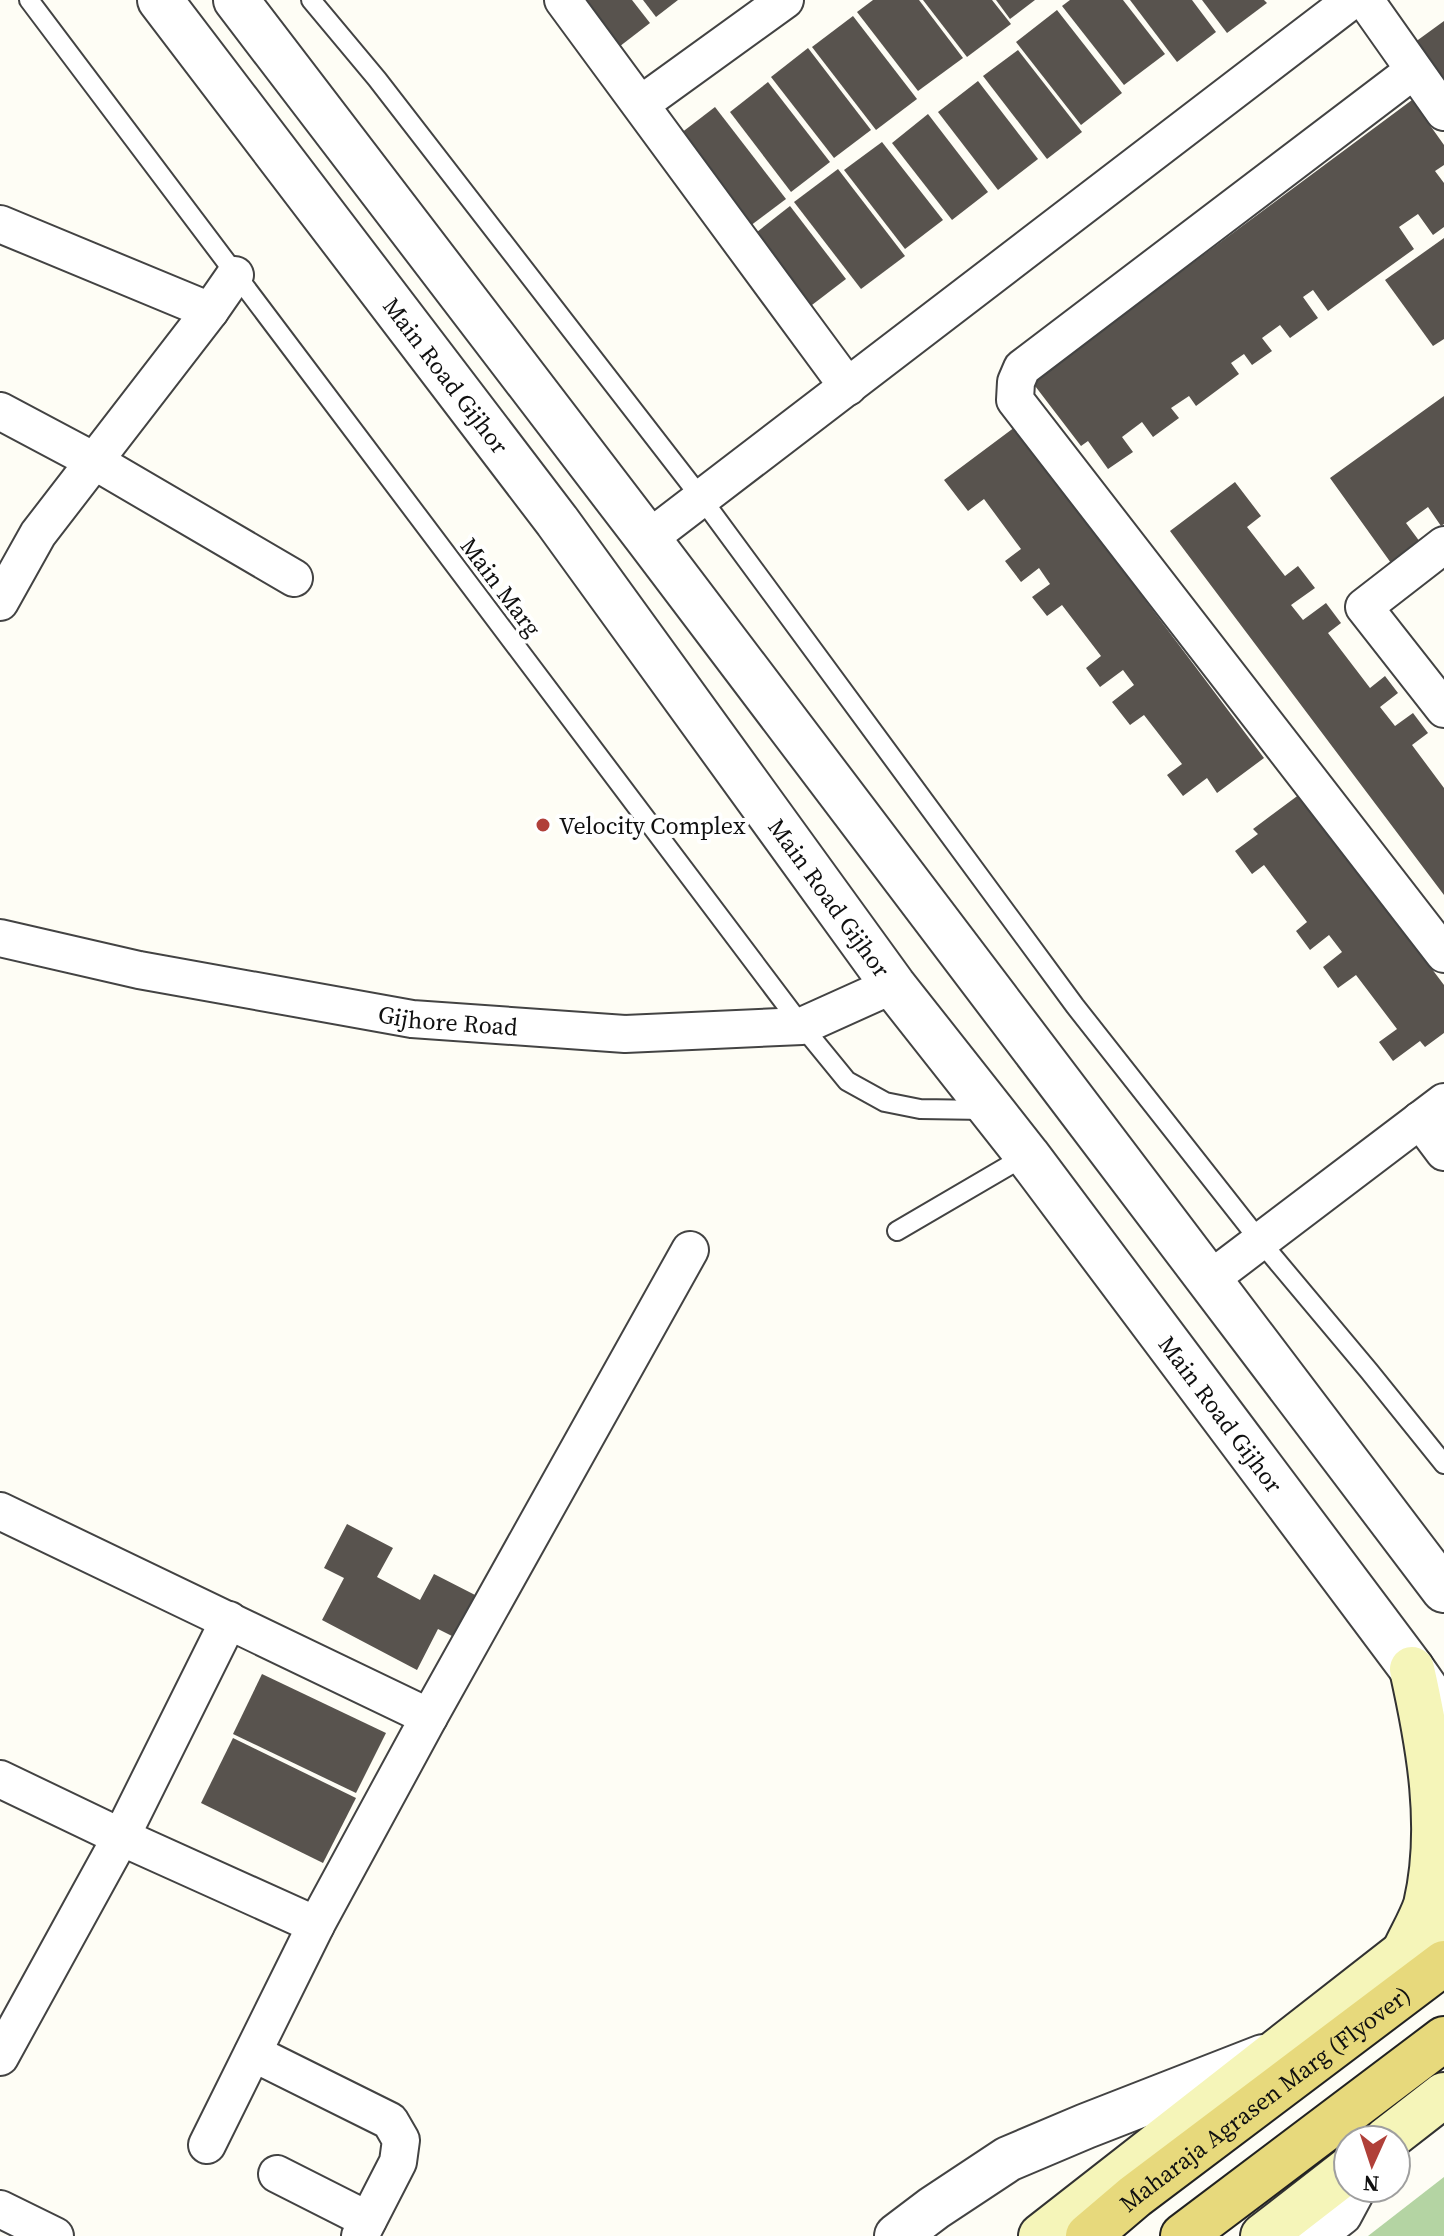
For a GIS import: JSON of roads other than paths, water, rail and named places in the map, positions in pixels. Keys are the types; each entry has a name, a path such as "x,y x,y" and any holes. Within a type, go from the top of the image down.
{"main road":[{"path":"1412,1669 1427,1738 1436,1803 1435,1861 1425,1906 1424,1958"},
{"path":"1041,2236 1281,2050 1424,1958 1444,1921"},
{"name":"Maharaja Agrasen Marg (Flyover)","path":"1088,2236 1424,1958"},
{"path":"1183,2236 1444,2039"},
{"path":"1407,2124 1444,2095"},
{"path":"1263,2236 1332,2182"}],"street":[{"name":"Main Road Gijhor","path":"160,0 557,521 893,985 1027,1155 1444,1715"},
{"path":"236,0 1444,1590"},
{"path":"563,0 848,387"},
{"path":"641,104 785,0"},
{"path":"648,539 1352,0"},
{"path":"1365,0 1444,112"},
{"path":"1413,71 1022,368 1016,382 1015,400 1444,954"},
{"path":"0,224 210,311"},
{"path":"0,602 38,534 235,275"},
{"path":"0,411 94,461 294,578"},
{"path":"1444,545 1364,607 1444,709"},
{"name":"Gijhore Road","path":"0,938 139,970 412,1019 625,1034 802,1026 893,985"},
{"path":"1209,1280 1432,1111 1444,1152"},
{"path":"207,2145 316,1925 690,1250"},
{"path":"0,1511 429,1717"},
{"path":"0,2057 121,1837 229,1620"},
{"path":"0,1779 316,1925"},
{"path":"897,2236 1008,2159 1281,2050"},
{"path":"253,2053 390,2121 401,2140 398,2162 364,2228 277,2174"},
{"path":"1317,2236 1343,2216 1349,2204"},
{"path":"0,2209 55,2236"}],"lane":[{"name":"Main Marg","path":"29,0 802,1026 847,1081 885,1102 920,1109 992,1110"},
{"path":"311,0 377,79 702,499 1075,1006 1260,1241 1444,1464"},
{"path":"897,1231 1027,1155"}],"place":[{"name":"Velocity Complex","path":"543,825"}]}
